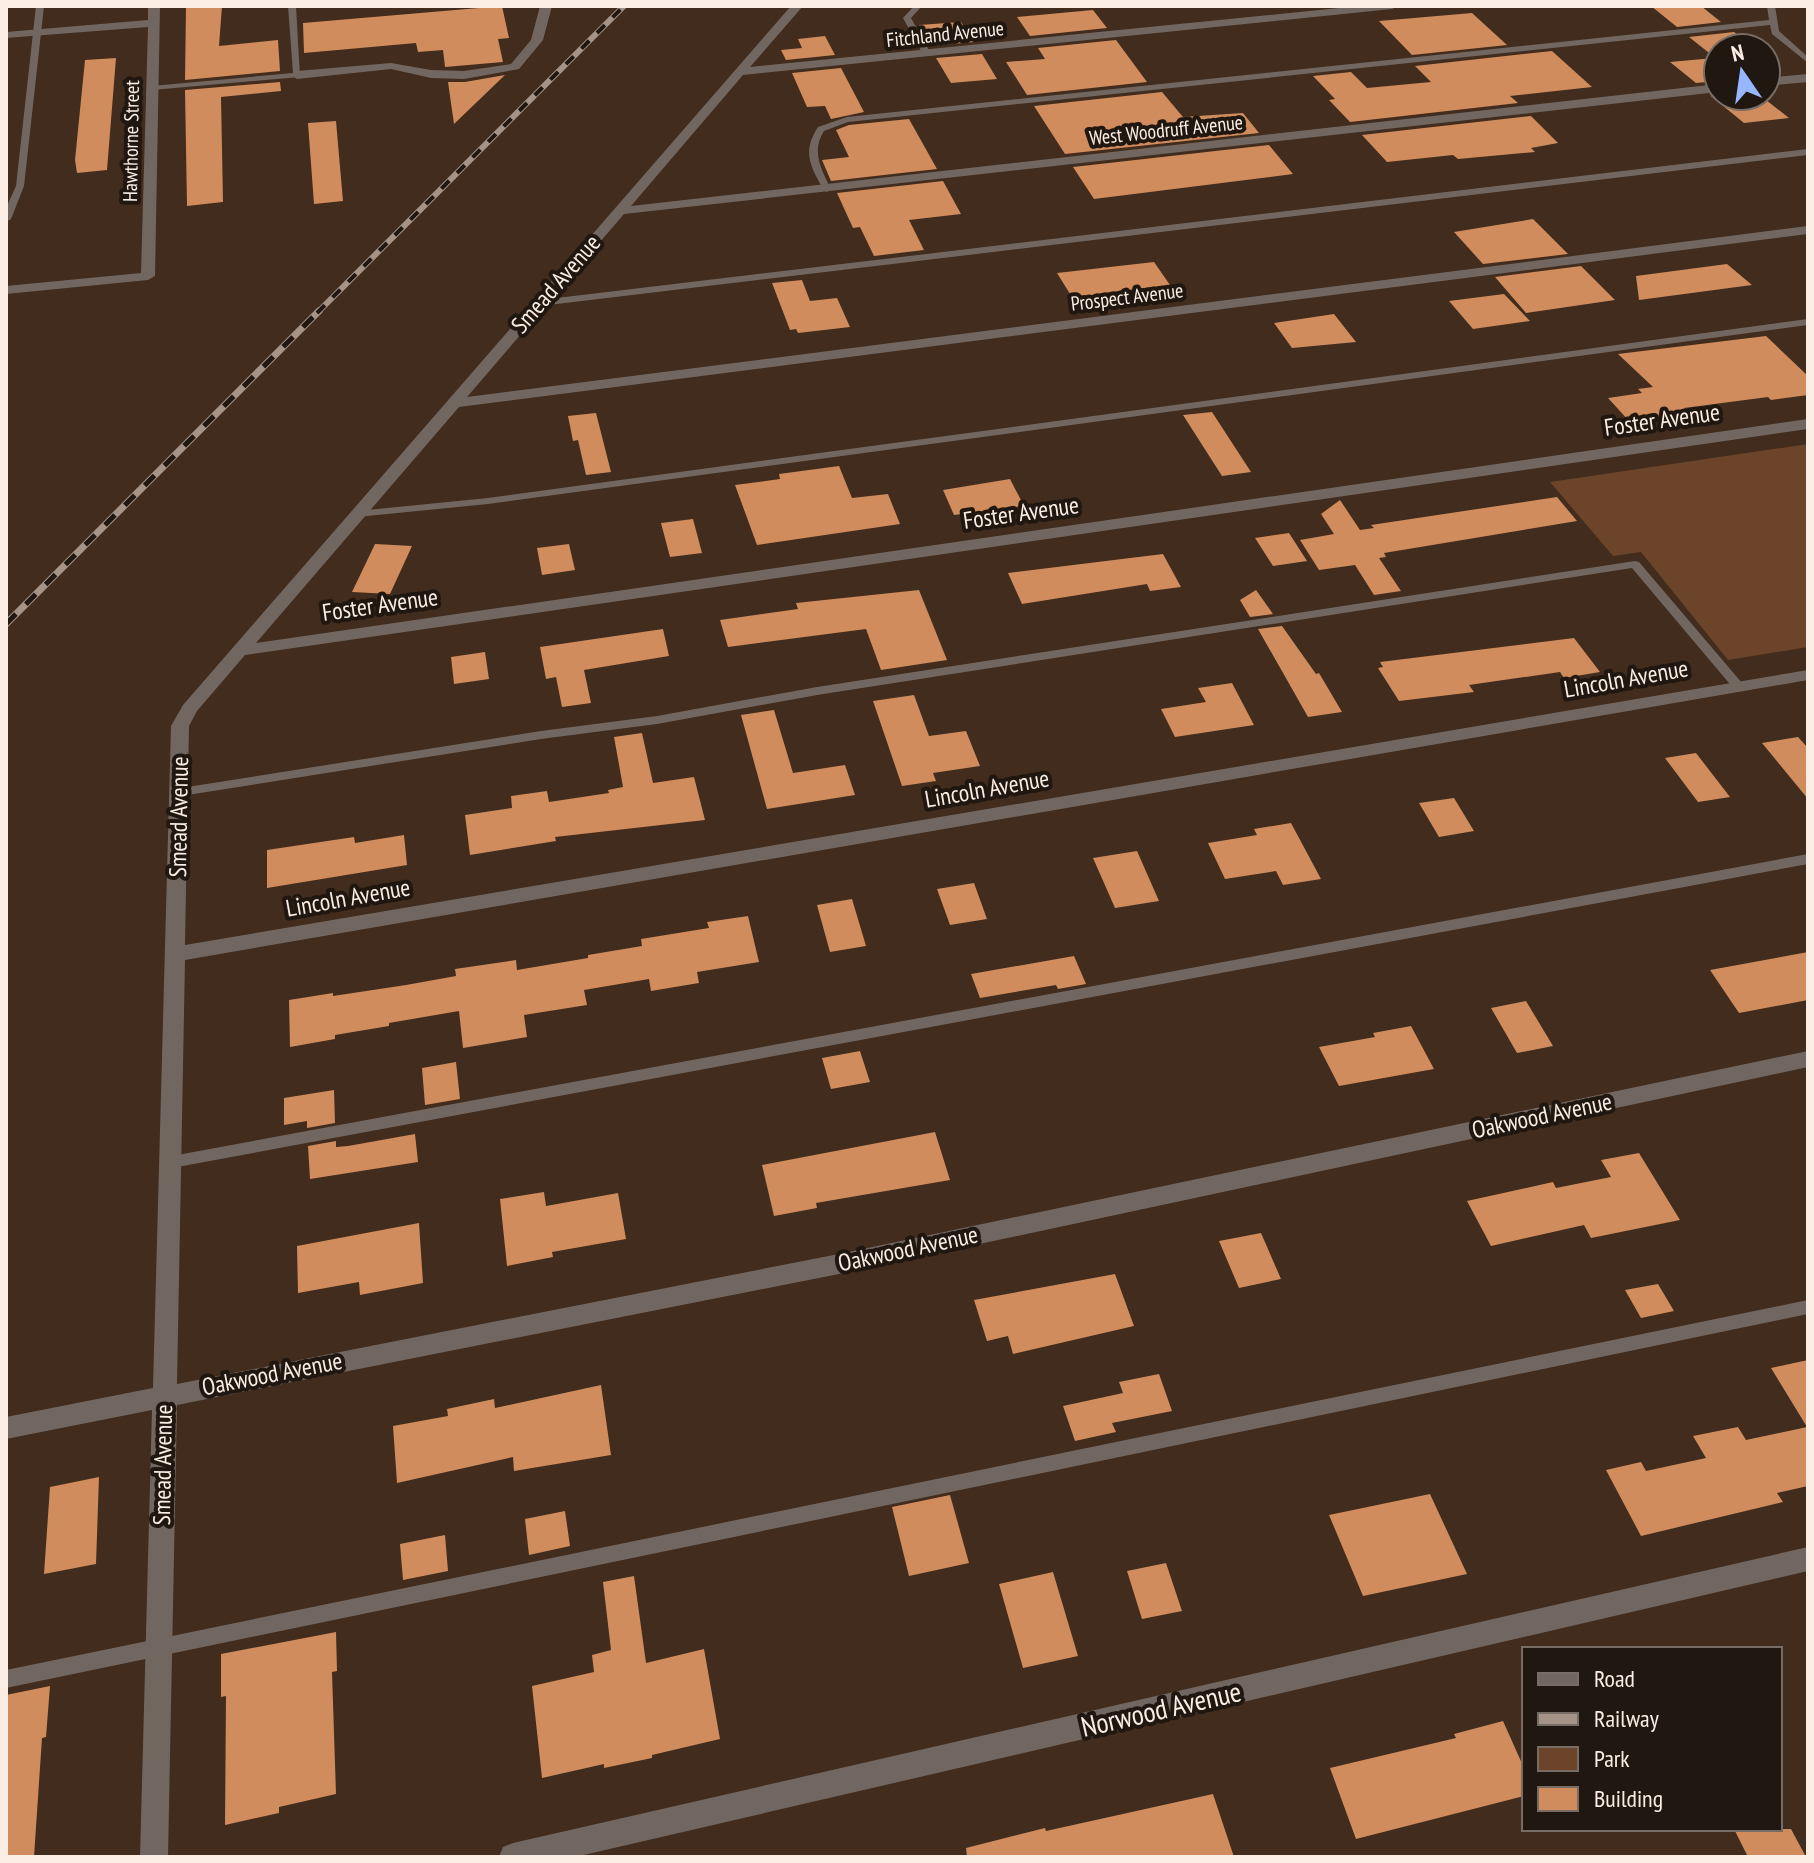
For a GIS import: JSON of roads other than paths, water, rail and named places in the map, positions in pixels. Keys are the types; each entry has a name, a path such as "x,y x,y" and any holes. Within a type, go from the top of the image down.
{"street":[{"name":"Hawthorne Street","path":"6,290 148,276 154,6"},
{"path":"297,75 391,66 431,74 464,75 515,67 536,41 544,22 546,6"},
{"name":"Smead Avenue","path":"154,1857 181,792 180,726 189,709 797,6"},
{"name":"Fitchland Avenue","path":"740,72 1392,6"},
{"path":"6,35 154,23"},
{"path":"1782,80 1808,78"},
{"name":"West Woodruff Avenue","path":"618,211 1702,90"},
{"name":"Prospect Avenue","path":"452,403 1808,230"},
{"name":"Foster Avenue","path":"241,650 1808,424"},
{"name":"Lincoln Avenue","path":"175,954 1808,675"},
{"name":"Oakwood Avenue","path":"6,1428 839,1264 1808,1059"},
{"name":"Norwood Avenue","path":"513,1857 1808,1559"}],"lane":[{"path":"6,219 20,186 40,6"},
{"path":"152,88 297,75 292,6"},
{"path":"918,6 907,18 927,54"},
{"path":"1771,6 1775,32 1808,61"},
{"path":"827,189 812,158 811,147 821,129 847,120 1775,22"},
{"path":"540,303 1808,152"},
{"path":"357,514 555,493 625,481 1808,322"},
{"path":"181,792 541,735 657,720 832,689 1635,564 1738,686"},
{"path":"172,1162 1808,859"},
{"path":"6,1679 1808,1307"}],"railway":[{"path":"6,624 624,6"}]}
